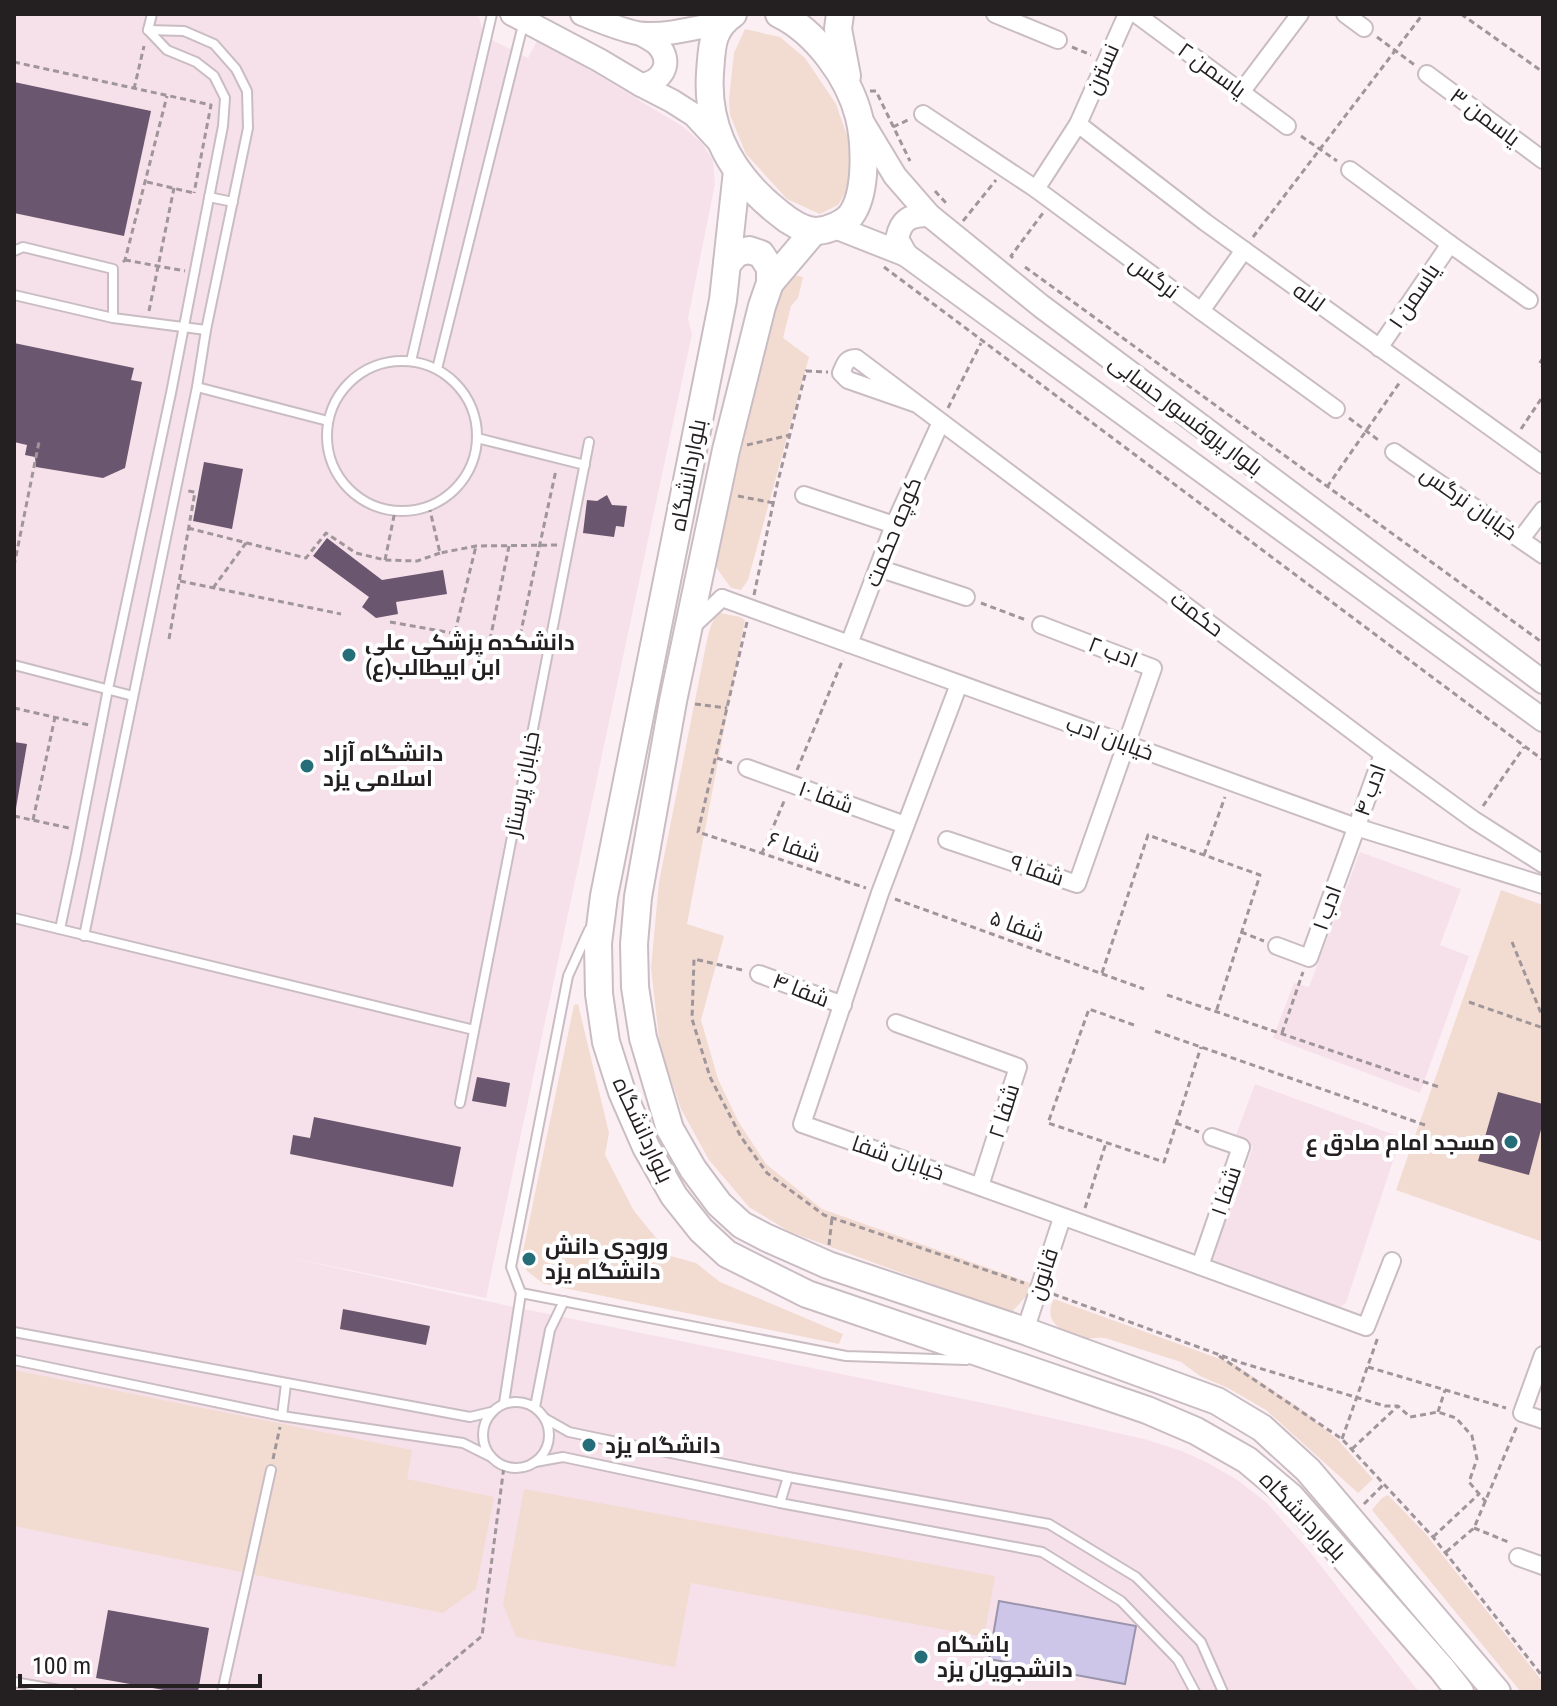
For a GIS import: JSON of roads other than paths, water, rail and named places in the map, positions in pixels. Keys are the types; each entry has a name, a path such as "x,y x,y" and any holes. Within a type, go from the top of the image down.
{"main road":[{"path":"582,14 641,34 657,44 665,61 664,68 659,78 641,85"},
{"path":"779,14 816,42 836,66 850,91"},
{"path":"840,14 838,29 850,91"},
{"path":"518,17 672,101 694,115 723,147"},
{"path":"641,34 681,31 727,18"},
{"path":"727,18 712,48 709,89 714,120 723,147 757,196 789,222 824,229"},
{"name":"بلواردانشگاه","path":"850,91 859,117 863,149 861,190 853,214 824,229 770,283 762,306 726,450 673,701 638,897 634,944 635,987 643,1038 670,1129 693,1169 719,1204 742,1225 767,1238 828,1265 1025,1331 1217,1401 1262,1428 1308,1470 1497,1692"},
{"name":"بلوار پروفسور حسابی","path":"859,117 895,176 929,215 1041,306 1543,682"},
{"name":"بلواردانشگاه","path":"737,171 723,300 604,896 598,943 599,994 606,1042 622,1092 646,1147 674,1196 701,1230 727,1254 807,1294 1147,1410 1196,1431 1247,1460 1291,1497 1460,1692"},
{"path":"906,255 897,239 902,225 915,215 929,215"},
{"name":"بلوار پروفسور حسابی","path":"824,229 906,255 1543,720"},
{"path":"727,264 737,253 749,250 761,254 770,268 770,283"}],"street":[{"path":"995,14 1058,40"},
{"name":"نسترن","path":"1078,124 1127,14"},
{"name":"یاسمن ۲","path":"1136,14 1287,126"},
{"path":"1242,91 1300,14"},
{"path":"1345,14 1364,28"},
{"name":"یاسمن ۳","path":"1427,74 1543,160"},
{"name":"نرگس","path":"923,114 1036,189 1336,409"},
{"path":"1036,189 1078,124"},
{"name":"لاله","path":"1078,124 1205,222 1543,465"},
{"name":"یاسمن ۱","path":"1350,170 1529,300"},
{"name":"یاسمن ۱","path":"1379,348 1450,244"},
{"path":"1201,311 1244,250"},
{"name":"حکمت","path":"917,404 848,380 841,373 846,362 856,358 1383,754 1474,820 1543,864"},
{"name":"کوچه حکمت","path":"849,644 894,525 941,422"},
{"name":"خیابان نرگس","path":"1394,452 1543,555"},
{"path":"804,495 894,525"},
{"path":"1521,539 1543,510"},
{"path":"689,629 722,598 706,572 705,553"},
{"path":"878,568 966,597"},
{"name":"خیابان ادب","path":"722,598 1356,827 1543,885"},
{"name":"ادب ۲","path":"1041,625 1153,668 1127,744"},
{"name":"خیابان شفا","path":"959,684 880,893 802,1124 1366,1327 1392,1261"},
{"name":"شفا ۹","path":"947,840 1077,884 1127,744"},
{"name":"ادب ۴","path":"1356,827 1383,754"},
{"name":"شفا ۱۰","path":"747,768 905,825"},
{"name":"ادب ۱","path":"1277,946 1309,958 1356,827"},
{"name":"شفا ۴","path":"759,974 843,1005"},
{"name":"شفا ۲","path":"896,1023 1018,1067 980,1186"},
{"name":"شفا ۱","path":"1200,1266 1241,1147 1212,1137"},
{"name":"قانون","path":"1025,1331 1062,1218"},
{"path":"1543,1355 1522,1413 1543,1420"},
{"path":"1518,1557 1543,1566"}],"lane":[{"path":"148,30 152,14"},
{"path":"411,361 492,14"},
{"path":"437,369 518,17"},
{"path":"60,929 223,126 225,98 214,76 196,62 167,50 148,30"},
{"path":"84,936 248,128 247,91 236,69 214,44 184,31 148,30"},
{"path":"209,197 233,202"},
{"path":"14,251 23,247 113,269 113,318"},
{"path":"14,295 113,318 206,330"},
{"path":"393,361 411,361 437,369 451,379 471,405 477,438 473,462 461,483 442,500 429,506 395,511 371,504 350,490 335,470 328,446 328,421 334,404 344,388 374,366 393,361"},
{"path":"197,387 328,421"},
{"path":"477,438 585,465"},
{"name":"خیابان پرستار","path":"460,1103 589,442"},
{"path":"14,665 133,696"},
{"path":"504,1403 521,1293 511,1267 568,976 604,896"},
{"path":"14,918 474,1030"},
{"path":"521,1293 846,1356 999,1361"},
{"path":"535,1407 550,1330 564,1301"},
{"path":"14,1332 470,1417 491,1412 504,1403 520,1401 535,1407 546,1419 569,1432 788,1477 1049,1524 1136,1577 1201,1642 1223,1692"},
{"path":"14,1360 282,1416 463,1443 504,1466 520,1468 563,1457 780,1503 1042,1552 1121,1601 1178,1660 1195,1692"},
{"path":"282,1416 286,1384"},
{"path":"491,1412 483,1426 483,1442 491,1457"},
{"path":"535,1462 546,1450 549,1435 546,1419"},
{"path":"222,1692 271,1470"},
{"path":"780,1503 788,1477"},
{"path":"14,1682 71,1692"}],"place":[{"name":"دانشکده پزشکی علی ابن ابیطالب(ع)","path":"349,655"},
{"name":"دانشگاه آزاد اسلامی یزد","path":"307,766"},
{"name":"مسجد امام صادق ع","path":"1511,1142"},
{"name":"ورودی دانش دانشگاه یزد","path":"529,1259"},
{"name":"دانشگاه یزد","path":"589,1445"},
{"name":"باشگاه دانشجویان یزد","path":"921,1657"}]}
